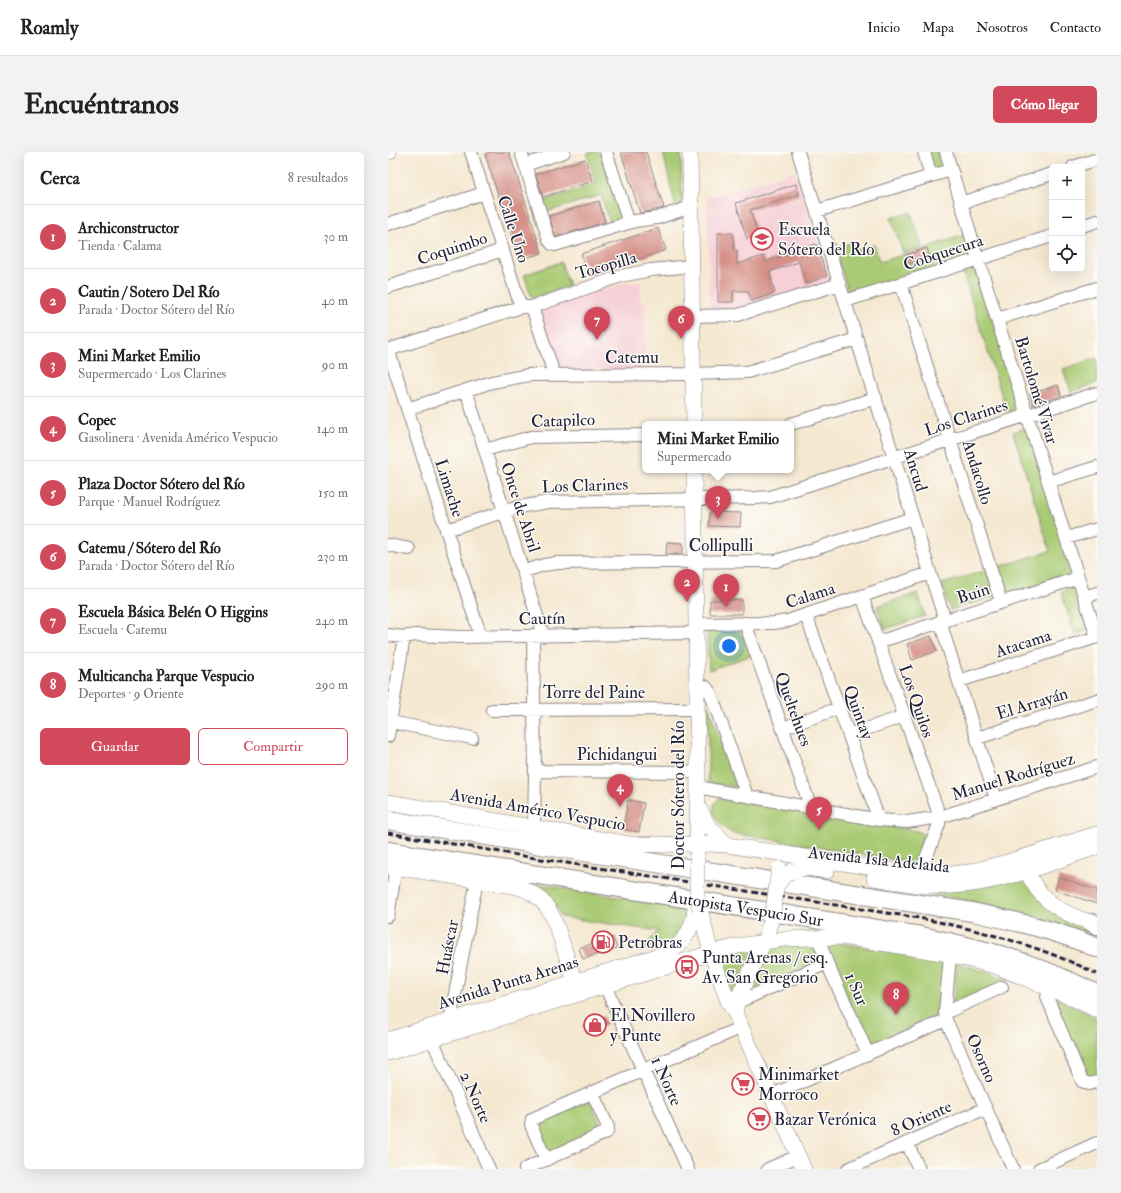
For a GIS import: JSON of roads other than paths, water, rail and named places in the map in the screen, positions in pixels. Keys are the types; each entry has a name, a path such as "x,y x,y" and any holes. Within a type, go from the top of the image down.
{"highway":[{"name":"Autopista Vespucio Sur","path":"388,820 972,912 1024,924 1097,948"},
{"name":"Autopista Vespucio Sur","path":"388,851 921,936 1008,957 1055,975 1097,994"}],"main road":[{"path":"690,152 694,421"},
{"name":"Doctor Sótero del Río","path":"694,473 698,709 697,905 711,953 728,1001 738,1014 801,1162"},
{"name":"Avenida Américo Vespucio","path":"388,802 629,844 656,845 697,850 727,845 920,874"},
{"path":"697,802 708,825 727,845"},
{"path":"920,874 943,875 962,873 1011,861 1097,834"},
{"name":"Avenida Isla Adelaida","path":"738,1014 772,918 777,885 785,875 785,870 811,868 904,883 946,886 982,883 1097,847"},
{"path":"771,852 785,870"},
{"path":"1011,861 1020,864 1026,870 1038,890 1053,905 1067,913 1096,924"},
{"path":"392,866 520,888 531,892 543,902 552,914 575,981 580,988 589,991"},
{"name":"Avenida Punta Arenas","path":"388,1040 668,951 681,943 689,931 694,921 697,905"},
{"path":"711,953 738,946 784,939 841,937 863,940 950,955 998,967 1066,995 1097,1010"},
{"name":"Avenida Punta Arenas","path":"388,1053 711,953"}],"street":[{"name":"Calle Uno","path":"471,152 503,250 554,374"},
{"path":"521,152 549,240 552,244 558,245 629,223 657,218 691,207"},
{"path":"525,165 564,152"},
{"path":"606,152 629,223"},
{"path":"924,152 931,176"},
{"name":"Bartolomé Vivar","path":"946,152 978,259 1097,637"},
{"name":"Ancud","path":"801,153 816,211 895,457 943,614 942,628 996,799"},
{"path":"1081,164 1095,159"},
{"path":"816,211 951,170"},
{"path":"961,203 1049,175"},
{"path":"388,224 484,193"},
{"path":"1085,225 1097,221"},
{"name":"Cobquecura","path":"845,301 1049,237"},
{"name":"Coquimbo","path":"388,286 503,250"},
{"name":"Tocopilla","path":"388,350 621,276 651,270 692,266"},
{"path":"692,316 738,315 840,284"},
{"name":"Andacollo","path":"901,284 1001,602"},
{"path":"997,320 1097,288"},
{"name":"Catemu","path":"407,409 492,382 518,376 554,374 733,373 755,370 857,339"},
{"name":"Limache","path":"388,350 481,636"},
{"name":"Once de Abril","path":"466,390 524,571 538,635 534,710 534,828"},
{"name":"Los Clarines","path":"446,530 526,505 548,502 770,497 1097,393"},
{"path":"794,423 876,398"},
{"name":"Catapilco","path":"485,450 521,439 540,436 642,436"},
{"path":"1048,482 1097,467"},
{"name":"Collipulli","path":"524,571 544,565 557,564 770,562 782,560 914,518"},
{"path":"1066,538 1097,529"},
{"path":"388,545 409,549"},
{"name":"Calama","path":"696,628 745,623 781,622 930,573"},
{"name":"Buin","path":"878,642 1078,578"},
{"path":"1084,597 1097,594"},
{"name":"Los Quilos","path":"862,596 940,817"},
{"name":"Quintay","path":"806,615 879,820"},
{"name":"Queltehues","path":"745,623 811,808"},
{"name":"Cautín","path":"388,635 404,637 416,635 538,635 696,628"},
{"path":"388,736 404,637"},
{"name":"Atacama","path":"959,681 1097,637"},
{"path":"697,683 706,687 711,694 747,796"},
{"name":"El Arrayán","path":"977,738 1097,700"},
{"path":"783,728 839,708"},
{"name":"Torre del Paine","path":"492,710 698,709"},
{"path":"849,735 904,716"},
{"path":"390,722 472,738"},
{"name":"Manuel Rodríguez","path":"697,787 879,820 907,822 940,817 1097,767"},
{"name":"Pichidangui","path":"535,771 698,772"},
{"name":"Manuel Rodríguez","path":"920,874 939,824 940,817"},
{"path":"388,914 392,866"},
{"name":"Huáscar","path":"450,1020 477,880"},
{"name":"1 Sur","path":"818,937 827,963 868,1054"},
{"name":"Osorno","path":"950,955 945,1016 1013,1169"},
{"path":"546,1160 531,1125 531,1121 534,1118 643,1070 827,963"},
{"name":"1 Norte","path":"605,986 688,1169"},
{"path":"772,1095 868,1054 1002,987"},
{"path":"1047,997 1082,1081 1089,1084 1097,1082"},
{"name":"2 Norte","path":"432,1039 489,1169"},
{"path":"525,1169 608,1130 592,1092"},
{"name":"8 Oriente","path":"848,1169 986,1108"},
{"path":"907,1143 919,1169"},
{"path":"1039,1169 1097,1143"},
{"path":"768,1169 801,1162"}],"railway":[{"path":"388,833 541,859 919,918 1010,940 1054,955 1097,974"}],"place":[{"name":"Escuela Sótero del Río","path":"762,239"},
{"name":"Catemu / Sótero del Río","path":"681,339"},
{"name":"Escuela Básica Belén O Higgins","path":"597,340"},
{"name":"Mini Market Emilio","path":"718,519"},
{"name":"Cautin / Sotero Del Río","path":"687,602"},
{"name":"Archiconstructor","path":"726,607"},
{"name":"Copec","path":"620,807"},
{"name":"Plaza Doctor Sótero del Río","path":"819,830"},
{"name":"Petrobras","path":"603,942"},
{"name":"Punta Arenas / esq. Av. San Gregorio","path":"687,967"},
{"name":"Multicancha Parque Vespucio","path":"896,1015"},
{"name":"El Novillero y Punte","path":"595,1025"},
{"name":"Minimarket Morroco","path":"743,1084"},
{"name":"Bazar Verónica","path":"759,1119"}]}
